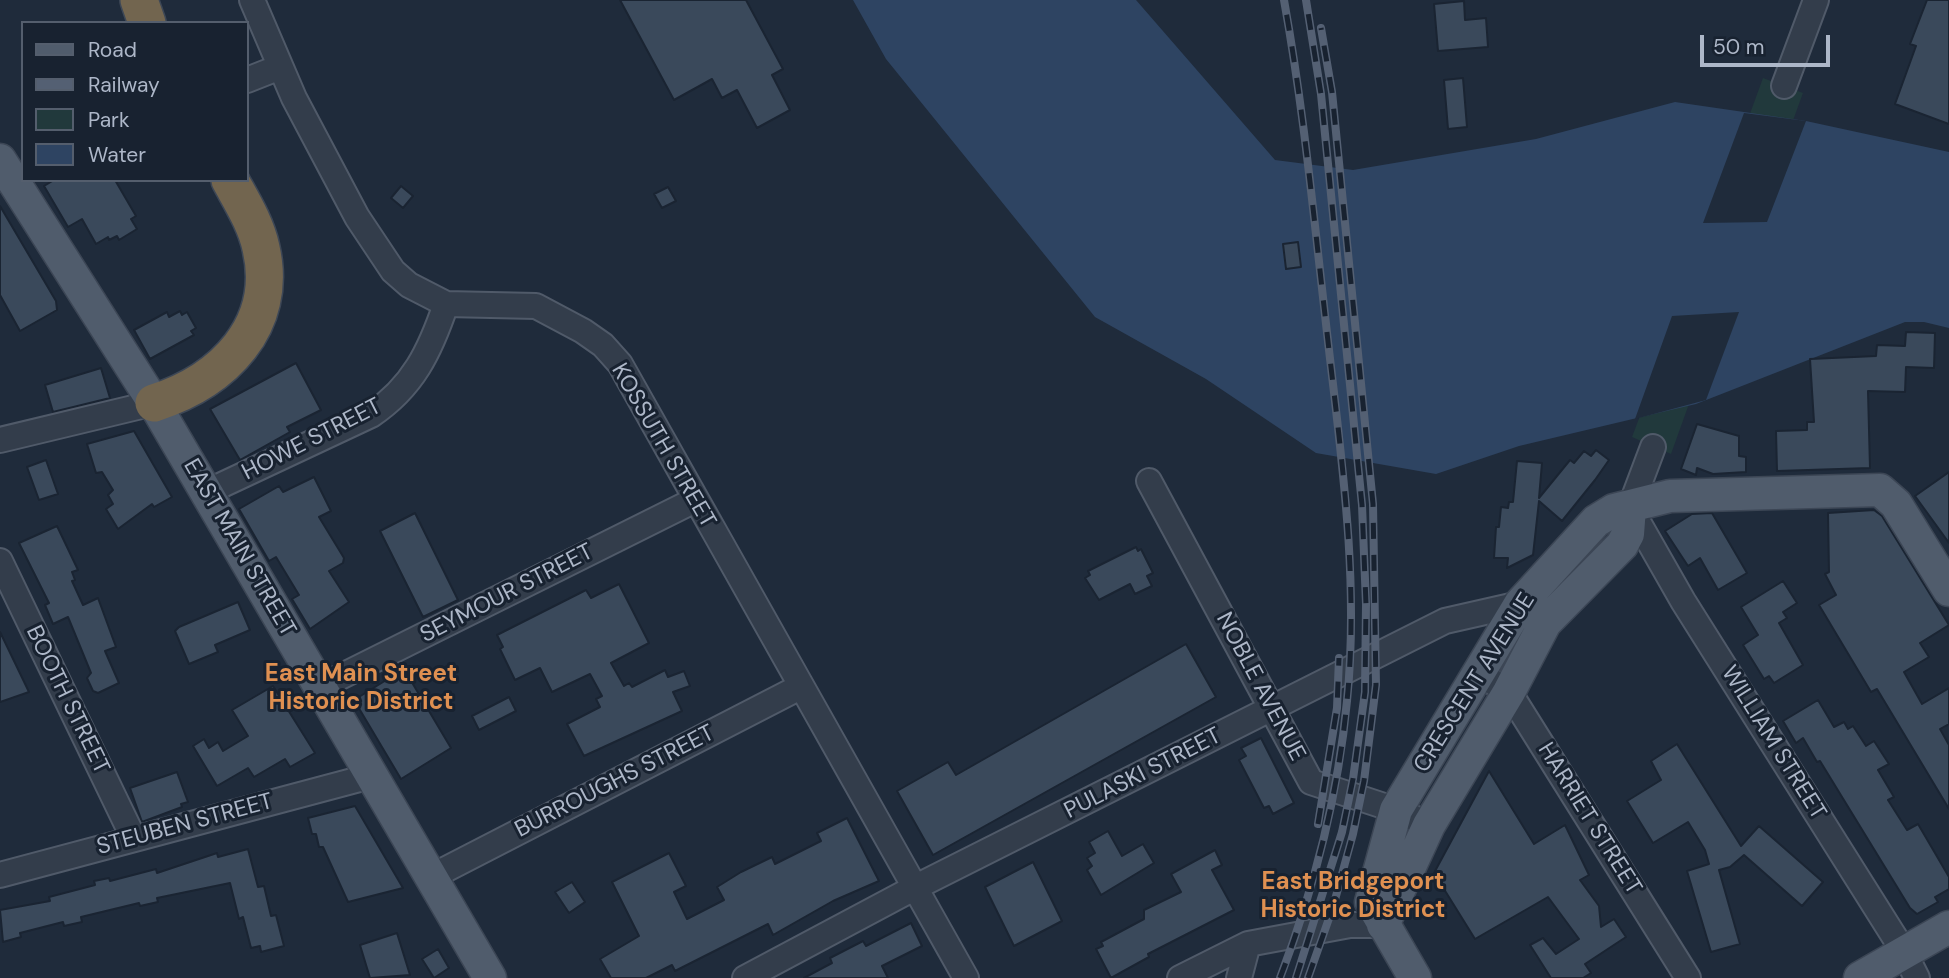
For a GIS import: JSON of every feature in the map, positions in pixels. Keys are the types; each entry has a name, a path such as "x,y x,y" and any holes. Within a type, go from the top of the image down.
{"highway":[{"path":"139,0 147,21"},
{"path":"155,403 193,388 223,368 246,341 260,312 265,278 261,246 231,182"}],"main road":[{"name":"EAST MAIN STREET","path":"7,168 155,403 318,688 490,978"},
{"path":"1630,508 1670,496 1880,490 1896,504 1949,590"},
{"name":"CRESCENT AVENUE","path":"1630,508 1628,534 1622,545 1545,623 1509,692 1429,825 1383,925 1371,902 1396,810 1520,604 1596,521 1614,510 1630,508"},
{"path":"1383,925 1415,978"},
{"path":"1860,978 1911,965 1949,927"}],"street":[{"name":"KOSSUTH STREET","path":"252,0 280,67 376,249 409,285 446,304 536,306 583,331 603,345 620,364 966,978"},
{"path":"1784,86 1816,0"},
{"path":"248,80 280,67"},
{"name":"HOWE STREET","path":"207,492 371,415 390,402 419,370 446,304"},
{"path":"0,440 155,403"},
{"path":"1630,508 1653,447"},
{"name":"NOBLE AVENUE","path":"1149,481 1311,782 1396,810 1429,825"},
{"name":"SEYMOUR STREET","path":"318,688 695,500"},
{"name":"WILLIAM STREET","path":"1630,508 1684,601 1911,965"},
{"name":"BOOTH STREET","path":"0,561 134,839"},
{"path":"1520,604 1545,623"},
{"name":"PULASKI STREET","path":"745,978 914,888 1445,621 1520,604"},
{"name":"HARRIET STREET","path":"1478,673 1509,692 1688,978"},
{"name":"BURROUGHS STREET","path":"430,877 800,687"},
{"name":"STEUBEN STREET","path":"0,875 371,776"},
{"path":"1180,978 1248,944 1350,925 1383,925"},
{"path":"1239,978 1248,944"}],"green space":[{"path":"1763,78 1803,93 1757,219 1710,223"},
{"path":"1722,312 1671,454 1632,437 1677,318"}],"water":[{"path":"853,0 1136,0 1275,160 1353,170 1536,139 1675,102 1806,121 1949,152 1949,328 1924,322 1905,322 1696,404 1519,446 1436,474 1316,453 1206,379 1095,317 886,59"}],"pier":[{"path":"1744,113 1806,121 1767,222 1703,223"},
{"path":"1739,312 1706,400 1635,419 1672,316"}],"building":[{"path":"620,0 746,0 783,69 772,75 790,110 757,128 737,90 722,98 712,79 674,100"},
{"path":"1927,0 1949,0 1949,124 1895,104 1916,46 1910,44"},
{"path":"1464,1 1465,20 1486,18 1488,47 1438,51 1434,4"},
{"path":"1463,78 1467,127 1448,129 1444,80"},
{"path":"51,182 116,182 136,216 131,219 137,229 119,240 117,236 109,240 108,237 96,244 82,219 68,227 44,186"},
{"path":"401,186 413,196 403,208 391,198"},
{"path":"668,187 676,201 662,208 654,194"},
{"path":"0,206 56,301 57,310 20,331 0,295"},
{"path":"1298,242 1301,267 1286,269 1283,244"},
{"path":"180,311 182,315 187,312 196,328 191,331 194,335 150,359 134,330 167,312 169,317"},
{"path":"1906,332 1935,333 1934,368 1906,367 1905,392 1868,391 1870,468 1777,471 1776,431 1807,430 1807,422 1814,422 1810,359 1876,356 1877,345 1905,346"},
{"path":"296,363 321,410 287,427 290,432 240,460 210,409"},
{"path":"101,368 110,398 53,412 45,385"},
{"path":"1697,424 1739,436 1739,456 1746,457 1746,472 1713,474 1697,468 1696,475 1681,469"},
{"path":"134,431 172,497 154,507 152,504 118,529 106,509 113,504 108,495 113,490 102,472 96,473 87,444"},
{"path":"1596,450 1609,460 1562,521 1539,501 1533,555 1507,568 1508,558 1494,558 1496,527 1499,527 1501,507 1508,508 1509,502 1513,502 1517,461 1542,463 1539,498 1570,460 1574,463 1584,451 1591,456"},
{"path":"46,460 58,494 39,500 27,467"},
{"path":"1949,472 1949,543 1915,496"},
{"path":"314,477 331,511 319,517 344,558 343,563 329,571 349,602 310,629 292,599 299,595 276,557 269,561 239,509 279,486 283,492"},
{"path":"1874,510 1882,516 1949,625 1920,643 1929,657 1904,672 1922,704 1949,688 1949,724 1940,729 1949,745 1949,809 1877,689 1871,692 1819,605 1836,595 1825,574 1829,572 1828,513"},
{"path":"415,513 458,600 423,617 380,531"},
{"path":"1712,513 1747,573 1718,590 1700,558 1688,566 1665,531 1692,514"},
{"path":"57,526 78,570 72,572 75,580 72,581 83,605 98,598 116,647 105,651 119,683 98,693 93,691 87,678 91,673 68,617 53,624 45,605 49,603 19,543"},
{"path":"1136,547 1138,551 1141,549 1153,573 1147,576 1152,586 1135,594 1130,584 1099,600 1085,578 1090,575 1088,571"},
{"path":"1783,581 1797,603 1783,612 1787,618 1779,623 1803,665 1774,683 1769,676 1764,679 1743,645 1758,635 1741,607"},
{"path":"619,584 649,643 611,663 624,686 629,683 632,687 665,670 668,677 684,671 690,686 673,692 682,711 584,756 567,724 600,707 596,699 602,696 590,674 552,692 540,668 515,680 500,649 503,647 497,635 586,590 591,598"},
{"path":"238,602 250,630 215,645 218,652 189,664 175,631"},
{"path":"0,632 29,692 0,702"},
{"path":"1186,644 1216,697 933,855 897,791 948,762 956,775"},
{"path":"404,669 451,748 401,779 354,700"},
{"path":"273,686 315,753 290,767 285,759 254,777 248,768 217,786 193,746 204,739 209,748 218,742 223,751 248,736 232,710"},
{"path":"509,697 516,711 479,730 472,716"},
{"path":"1818,700 1834,727 1844,722 1848,729 1853,726 1866,746 1874,741 1889,764 1878,770 1894,797 1888,800 1907,830 1918,824 1949,877 1949,889 1935,897 1938,902 1917,914 1910,908 1820,761 1817,762 1803,738 1796,743 1783,721"},
{"path":"1261,738 1294,803 1273,814 1269,806 1264,808 1239,760 1246,756 1241,748"},
{"path":"1677,744 1741,846 1759,826 1823,882 1802,906 1744,855 1730,867 1719,870 1740,944 1711,952 1687,871 1709,864 1705,850 1688,822 1653,843 1627,801 1661,780 1651,761"},
{"path":"1489,771 1534,844 1565,825 1589,875 1580,880 1599,906 1601,927 1614,919 1626,937 1585,964 1591,973 1583,978 1551,978 1530,945 1543,938 1556,954 1579,939 1548,897 1475,939 1434,873"},
{"path":"177,772 188,802 181,804 182,807 142,822 130,788"},
{"path":"355,806 403,888 348,902 323,847 319,847 316,834 312,834 308,818"},
{"path":"847,818 879,881 833,901 773,935 768,924 675,971 672,965 646,978 611,978 600,959 639,936 612,882 669,853 686,886 674,892 687,919 724,900 717,887 772,857 775,864 821,841 817,833"},
{"path":"1108,831 1122,856 1143,844 1154,863 1101,895 1087,870 1092,866 1087,858 1095,853 1089,842"},
{"path":"248,849 258,887 264,886 271,916 276,915 284,946 261,952 260,946 251,948 243,917 239,919 230,883 157,898 158,902 140,906 139,903 81,917 82,922 64,926 63,922 20,933 21,937 3,942 0,910 50,901 49,897 95,885 94,881 109,878 110,881 156,869 157,873 217,853 218,857"},
{"path":"1215,850 1222,865 1212,870 1234,910 1148,954 1149,957 1111,978 1096,949 1103,946 1101,942 1144,919 1144,910 1181,892 1171,874"},
{"path":"1033,862 1062,921 1014,946 985,887"},
{"path":"572,882 585,902 569,913 555,892"},
{"path":"911,923 922,946 882,966 888,978 804,978 832,963 830,958 863,941 866,946"},
{"path":"397,933 410,975 370,978 360,945"},
{"path":"438,949 449,968 434,978 422,959"}],"railway":[{"path":"1280,978 1314,876 1338,772 1347,701 1351,605 1342,459 1307,158 1284,0"},
{"path":"1296,978 1342,832 1353,779 1365,692 1366,604 1362,505 1321,94 1306,0"},
{"path":"1308,978 1333,907 1353,834 1364,781 1376,685 1373,504 1332,92 1321,28"},
{"path":"1318,824 1337,708 1339,658"}],"district":[{"name":"East Main Street Historic District","path":"361,689"},
{"name":"East Bridgeport Historic District","path":"1353,897"}]}
